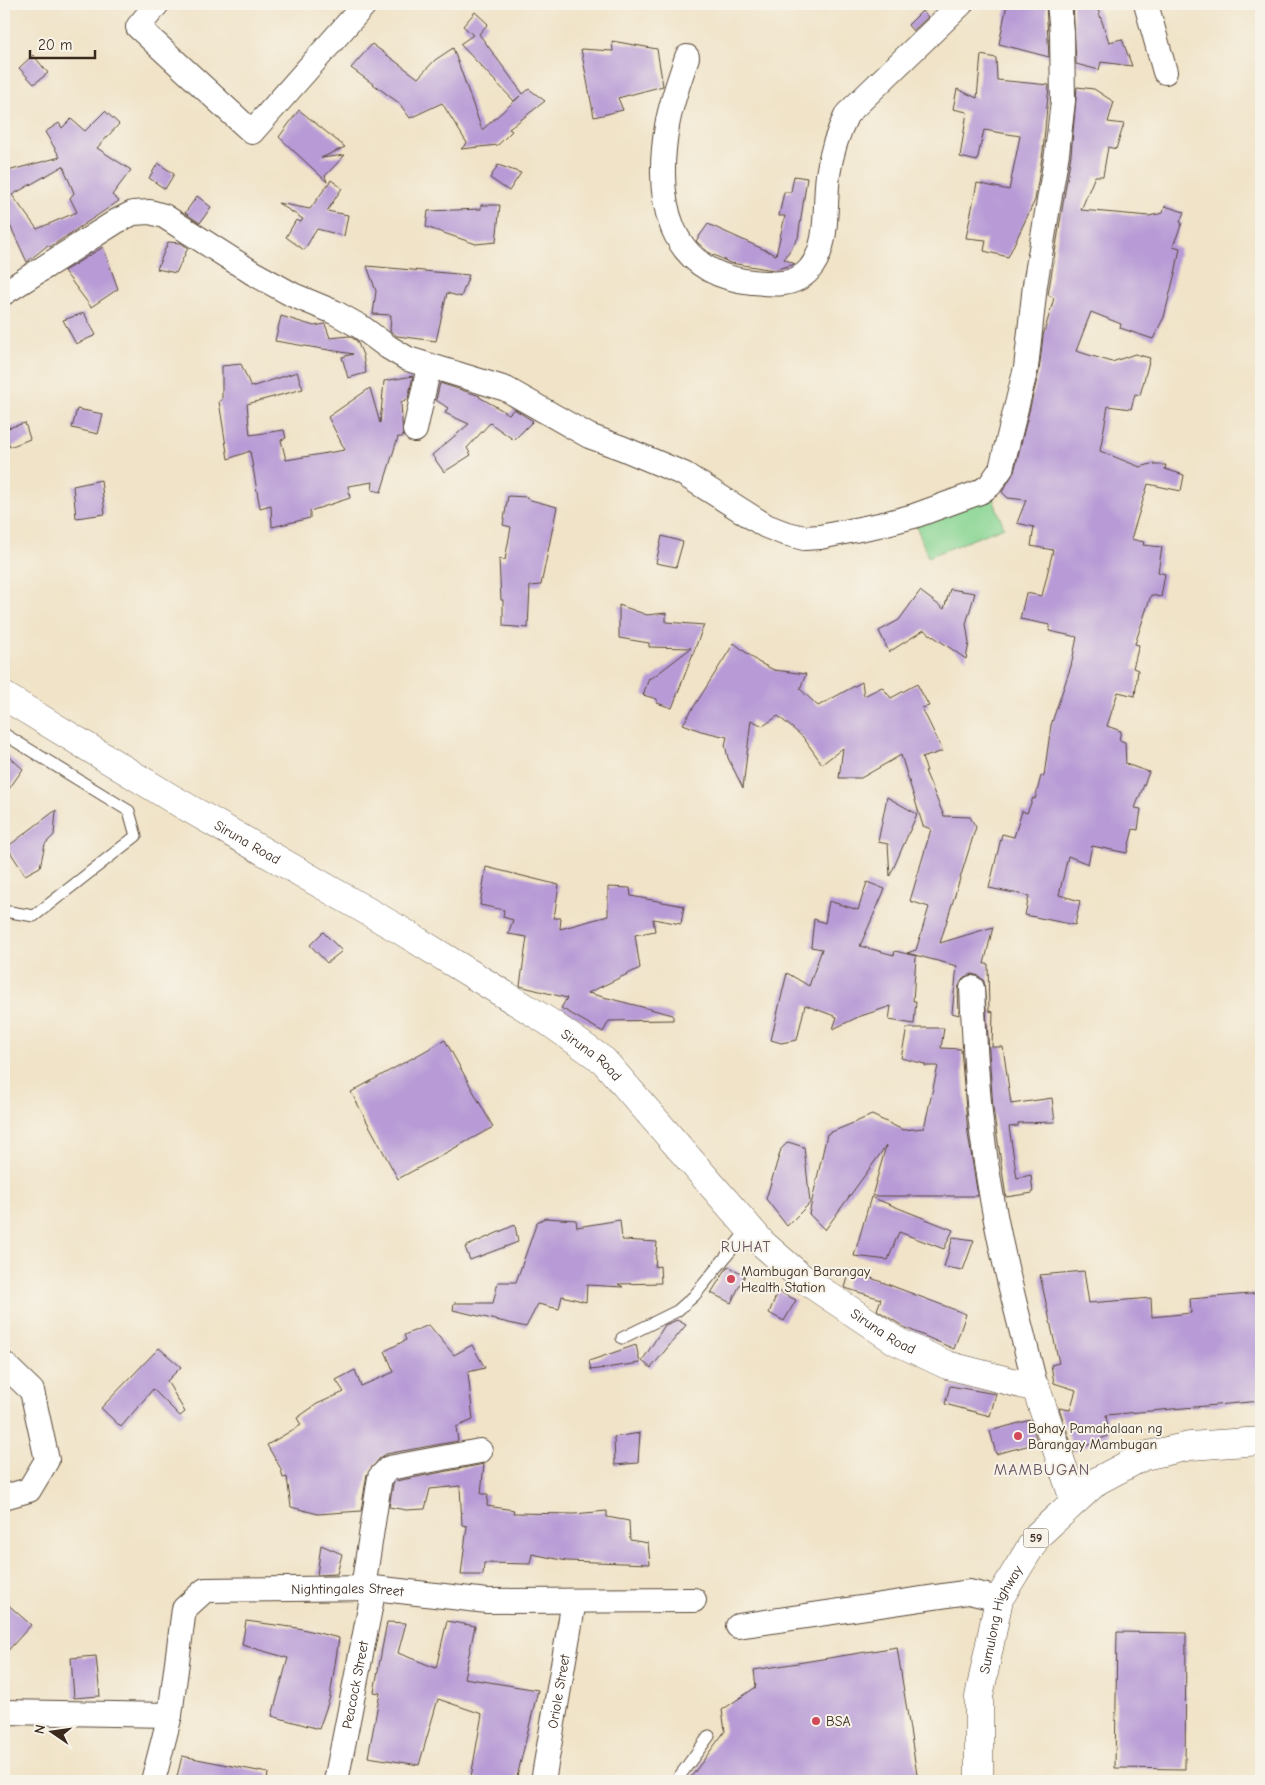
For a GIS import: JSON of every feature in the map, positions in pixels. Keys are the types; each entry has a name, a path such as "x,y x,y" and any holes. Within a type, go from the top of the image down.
{"street":[{"path":"158,4 138,27 252,132 365,4"},
{"path":"687,57 667,124 663,152 663,176 676,237 694,261 716,274 743,281 774,284 794,281 808,270 819,253 823,234 831,154 836,135 847,114 961,4"},
{"path":"4,293 133,212 150,212 164,216 253,273 293,295 334,312 361,327 388,347 429,367 506,389 589,436 684,474 766,526 798,536 820,538 879,526 914,516 980,492 996,478 1000,469 1026,368 1035,285 1057,153 1063,101 1059,4"},
{"path":"1146,4 1165,72"},
{"path":"416,430 429,367"},
{"name":"Siruna Road","path":"4,696 171,798 400,930 549,1022 604,1061 762,1243 802,1278 888,1336 947,1365 1036,1388"},
{"path":"972,988 979,1102 989,1182 1006,1268 1036,1388 1074,1500"},
{"path":"4,1364 32,1391 47,1460 29,1490 4,1497"},
{"name":"Sumulong Highway","path":"979,1781 979,1697 999,1599 1038,1535 1097,1480 1144,1456 1190,1446 1261,1441"},
{"name":"Peacock Street","path":"336,1781 368,1588 380,1478 389,1468 480,1451"},
{"name":"Nightingales Street","path":"153,1781 170,1715 184,1609 205,1590 368,1588 487,1602 694,1600"},
{"path":"738,1626 969,1592 999,1599"},
{"name":"Oriole Street","path":"543,1781 574,1601"},
{"path":"7,1708 170,1715"}],"lane":[{"path":"4,734 130,811 136,836 34,916 10,912"},
{"path":"622,1338 670,1315 694,1296 745,1233"},
{"path":"676,1781 709,1736"}],"green space":[{"path":"990,491 1004,527 928,557 914,520"}],"building":[{"path":"1007,4 1046,4 1049,57 999,44"},
{"path":"1073,4 1096,4 1109,42 1122,39 1132,66 1101,62 1099,70 1076,64"},
{"path":"922,11 928,17 913,31 908,25"},
{"path":"475,12 488,24 479,34 523,94 529,89 545,101 509,129 512,131 498,145 461,149 467,143 442,103 410,118 399,103 351,68 372,44 418,78 435,60 453,48 482,130 520,96 514,101 460,44 473,35 463,26"},
{"path":"612,41 657,49 663,86 618,98 623,110 594,117 581,49 613,51"},
{"path":"33,55 48,73 34,84 19,68"},
{"path":"981,55 996,58 997,80 1049,85 1043,151 1035,200 1008,257 984,251 986,240 966,238 977,183 1009,190 1020,136 984,130 977,161 960,157 967,112 953,109 957,89 977,98"},
{"path":"1077,87 1094,89 1114,102 1108,122 1124,124 1116,149 1108,147 1103,176 1095,176 1081,210 1149,216 1163,213 1165,206 1184,212 1173,246 1180,248 1176,269 1164,317 1153,339 1120,328 1121,324 1091,312 1076,351 1112,362 1135,354 1150,358 1140,395 1135,394 1131,409 1108,406 1100,451 1140,467 1155,463 1154,465 1166,465 1165,469 1184,475 1181,491 1148,484 1131,539 1144,542 1143,545 1162,547 1158,572 1165,574 1161,597 1151,595 1135,644 1139,645 1133,668 1138,670 1135,696 1118,692 1107,726 1121,731 1119,740 1125,742 1126,764 1149,772 1135,808 1141,809 1138,830 1133,829 1127,853 1092,846 1088,864 1068,856 1059,895 1080,901 1075,925 1025,915 1029,896 989,888 1002,834 1014,837 1022,811 1027,813 1033,798 1035,799 1041,776 1044,776 1051,725 1071,666 1077,637 1049,631 1050,625 1020,619 1026,593 1042,596 1053,550 1031,546 1034,527 1017,523 1026,500 1008,498 1002,492 1014,472 1039,371 1043,336 1054,298 1048,295 1071,155"},
{"path":"299,110 345,147 321,158 345,155 325,176 327,182 279,137"},
{"path":"105,111 119,124 97,148 131,170 112,195 119,201 50,247 48,245 27,262 8,221 4,220 4,172 60,157 45,132 59,123 62,128 71,119 85,131","holes":["63,166 74,193 70,198 77,212 37,229 12,195"]},
{"path":"158,163 174,174 165,189 149,178"},
{"path":"498,165 521,173 509,191 490,178"},
{"path":"794,176 807,178 798,238 784,259 795,264 774,270 730,263 708,252 696,241 708,224 776,255 785,216 779,216 784,192 791,192"},
{"path":"331,180 342,188 327,211 348,215 344,236 317,229 304,250 286,237 296,220 301,222 303,219 278,203 310,209"},
{"path":"197,196 211,207 200,223 185,213"},
{"path":"481,205 500,205 496,242 476,244 426,227 428,211 481,209"},
{"path":"168,242 181,243 188,248 176,273 157,269"},
{"path":"103,247 118,289 91,307 64,271"},
{"path":"367,266 469,275 461,297 447,293 436,341 397,336 390,331 391,315 373,314 376,291"},
{"path":"84,313 96,335 76,344 63,320"},
{"path":"281,316 314,326 325,324 330,338 349,336 357,341 363,355 366,373 348,378 342,357 353,354 275,341"},
{"path":"241,364 251,387 297,372 303,389 247,404 250,435 284,430 286,438 281,440 286,460 345,450 328,417 370,388 380,423 384,381 413,376 408,399 401,402 403,437 398,437 381,492 372,490 373,482 348,486 350,498 310,511 310,518 272,527 271,505 260,508 250,451 228,459 219,401 222,400 222,366"},
{"path":"440,383 480,396 509,414 514,409 533,421 514,440 490,423 467,448 471,455 444,472 432,455 469,424 445,413 448,408 436,400"},
{"path":"77,409 103,414 98,434 72,428"},
{"path":"25,423 30,439 10,447 4,429"},
{"path":"101,480 105,514 76,518 73,486"},
{"path":"508,496 527,497 527,499 557,507 541,585 530,586 528,628 503,626 503,600 501,600 499,559 505,560 511,527 503,525"},
{"path":"662,536 683,542 676,567 656,563"},
{"path":"950,589 975,593 966,624 969,643 966,659 924,630 889,652 879,631 899,620 920,591 944,609"},
{"path":"619,605 647,615 666,613 666,622 704,625 672,708 657,703 657,699 643,695 649,678 652,678 691,648 649,647 649,643 619,638"},
{"path":"734,643 758,662 774,670 806,674 800,689 818,706 862,682 864,696 882,687 891,698 917,684 929,706 922,708 943,751 922,758 927,771 925,771 944,816 970,817 976,827 940,943 993,927 984,964 988,964 989,1011 993,1012 992,1047 1003,1047 1011,1104 1052,1098 1055,1122 1018,1123 1018,1126 1009,1127 1017,1178 1031,1175 1033,1193 1006,1197 993,1108 984,981 979,976 972,974 964,977 958,988 959,1015 952,1013 957,966 907,953 916,950 929,907 910,901 931,829 923,826 901,755 861,778 839,778 843,748 822,764 803,737 778,716 763,726 751,720 743,788 728,758 725,745 727,737 701,731 683,724"},
{"path":"4,752 23,769 4,796"},
{"path":"887,797 917,814 890,876 888,844 878,842"},
{"path":"56,810 54,835 45,844 40,867 25,875 7,847"},
{"path":"486,867 559,885 554,918 561,918 560,929 608,916 608,887 630,888 631,896 684,906 681,924 653,919 655,931 635,935 640,968 588,993 673,1015 673,1020 609,1021 603,1032 561,1008 567,998 520,986 527,937 508,934 513,920 503,917 504,910 480,905"},
{"path":"867,882 885,889 860,946 894,955 895,951 916,956 913,1001 916,1001 914,1024 889,1020 891,1006 858,1017 833,1029 837,1017 805,1005 797,1040 781,1043 771,1040 787,973 809,986 822,949 811,947 814,919 825,923 829,901 858,910"},
{"path":"323,932 342,951 327,963 310,945"},
{"path":"907,1028 944,1028 941,1048 961,1049 968,1134 978,1196 872,1196 886,1146 825,1230 809,1214 827,1134 872,1115 903,1130 924,1128 938,1066 925,1066 925,1064 901,1058"},
{"path":"445,1040 493,1127 398,1179 351,1092"},
{"path":"788,1142 804,1147 810,1203 787,1226 766,1199 781,1149"},
{"path":"871,1197 953,1230 944,1249 899,1232 888,1260 854,1256"},
{"path":"545,1218 576,1220 577,1227 620,1220 622,1240 657,1242 655,1267 660,1266 661,1283 618,1284 623,1287 587,1285 586,1302 562,1296 559,1309 538,1304 526,1327 453,1310 454,1303 493,1303 498,1282 516,1282 537,1222"},
{"path":"515,1225 518,1242 470,1260 465,1247"},
{"path":"953,1237 974,1240 963,1270 944,1267"},
{"name":"Mambugan Barangay Health Station","path":"728,1266 745,1275 731,1303 711,1293"},
{"path":"850,1270 966,1314 954,1349 904,1327 877,1310 881,1299 845,1288"},
{"path":"1084,1271 1089,1303 1151,1298 1152,1317 1191,1313 1190,1299 1261,1293 1261,1401 1106,1415 1109,1435 1074,1452 1059,1408 1070,1410 1076,1390 1054,1383 1051,1365 1059,1363 1040,1275"},
{"path":"778,1291 796,1300 784,1321 769,1313"},
{"path":"677,1320 686,1325 651,1368 642,1361 665,1325"},
{"path":"429,1325 454,1355 472,1345 485,1368 468,1372 473,1420 456,1427 458,1441 386,1454 380,1458 367,1474 361,1511 318,1514 291,1507 287,1477 283,1478 281,1469 267,1445 301,1425 297,1418 317,1404 344,1392 336,1380 355,1370 361,1386 394,1372 385,1351 406,1340 404,1335"},
{"path":"636,1345 640,1363 591,1370 589,1361"},
{"path":"159,1348 181,1367 167,1381 185,1412 180,1416 153,1389 121,1427 101,1408"},
{"path":"950,1386 996,1394 990,1416 945,1404"},
{"name":"Bahay Pamahalaan ng Barangay Mambugan","path":"1030,1420 1038,1443 996,1454 990,1431"},
{"path":"640,1433 638,1463 615,1465 614,1437"},
{"path":"484,1464 481,1494 488,1494 487,1506 514,1510 513,1513 574,1514 607,1511 607,1517 629,1521 630,1540 648,1543 650,1564 567,1561 532,1554 530,1564 484,1563 483,1575 461,1575 467,1526 462,1525 460,1486 430,1489 425,1509 406,1510 389,1507 393,1484 396,1481"},
{"path":"321,1545 342,1554 337,1574 317,1575"},
{"path":"4,1601 31,1625 4,1655"},
{"path":"246,1621 298,1628 339,1638 330,1697 319,1729 272,1716 288,1658 242,1645"},
{"path":"447,1621 475,1626 464,1678 538,1690 516,1781 484,1781 471,1777 482,1714 438,1699 419,1765 368,1757 380,1693 374,1692 387,1622 406,1623 398,1653 436,1668"},
{"path":"1117,1632 1186,1633 1185,1769 1115,1768"},
{"name":"BSA","path":"897,1647 918,1781 688,1781 725,1731 722,1710 756,1687 754,1670"},
{"path":"96,1656 100,1696 74,1698 71,1658"},
{"path":"182,1756 268,1773 267,1781 176,1781"}],"place":[{"name":"Mambugan Barangay Health Station","path":"731,1279"},
{"name":"Bahay Pamahalaan ng Barangay Mambugan","path":"1018,1436"},
{"name":"BSA","path":"816,1721"}],"district":[{"name":"RUHAT","path":"746,1247"},
{"name":"MAMBUGAN","path":"1042,1469"}]}
